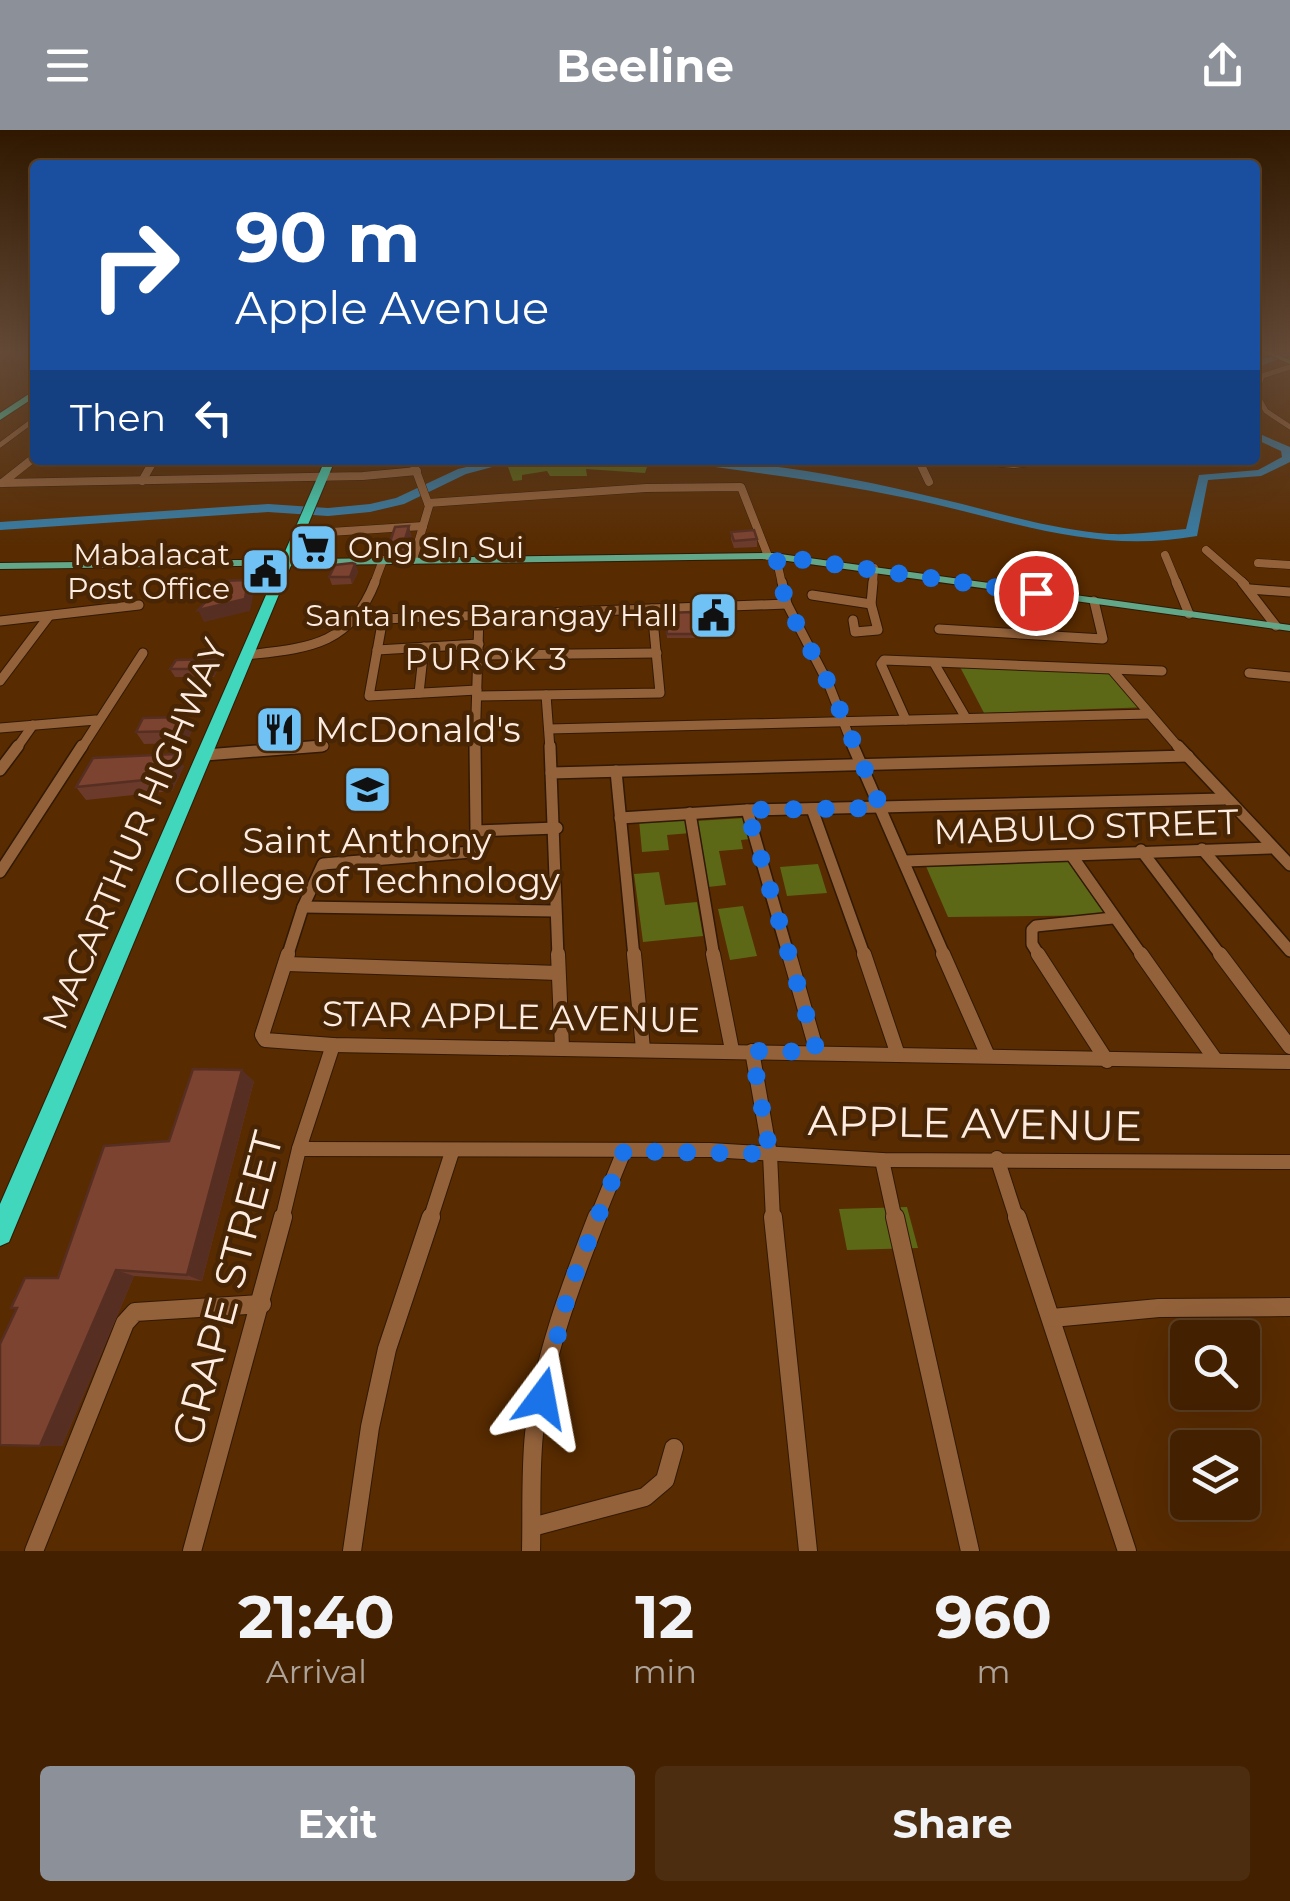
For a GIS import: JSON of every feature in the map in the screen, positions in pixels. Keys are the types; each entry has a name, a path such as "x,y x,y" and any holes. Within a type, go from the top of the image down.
{"highway":[{"name":"MACARTHUR HIGHWAY","path":"0,1232 328,465"}],"main road":[{"path":"2,568 772,556 1290,628"}],"street":[{"path":"0,445 30,423"},
{"path":"2,483 30,461"},
{"path":"142,481 151,465"},
{"path":"413,560 427,499 414,465"},
{"path":"921,465 928,482"},
{"path":"2,483 419,474"},
{"path":"427,499 646,488 741,488 772,556 786,604 846,722 860,763 988,1056"},
{"path":"302,528 423,526"},
{"path":"1206,550 1250,588 1276,626"},
{"path":"1164,555 1189,614"},
{"path":"246,655 332,637 356,620 383,560"},
{"path":"1258,563 1290,565"},
{"path":"853,620 852,631 872,634 878,630 871,604 874,568"},
{"path":"1250,588 1290,592"},
{"path":"1036,593 1048,635"},
{"path":"812,595 871,604"},
{"path":"939,629 1103,639 1094,602"},
{"path":"356,620 786,604"},
{"path":"0,622 139,605"},
{"path":"383,618 369,696 660,694 652,609"},
{"path":"479,614 476,831 557,828"},
{"path":"0,681 49,616"},
{"path":"377,650 424,647 657,652"},
{"path":"420,693 424,647"},
{"path":"0,872 143,653"},
{"path":"906,720 882,662 1162,671"},
{"path":"934,663 966,718"},
{"path":"1112,670 1224,799 1290,865"},
{"path":"1249,674 1290,678"},
{"path":"546,694 557,828 554,911 562,1048"},
{"path":"549,729 1149,714"},
{"path":"0,728 96,720"},
{"path":"0,770 33,725"},
{"path":"205,755 324,746"},
{"path":"551,773 1188,756"},
{"path":"616,771 644,1049"},
{"path":"620,818 747,810 1224,799"},
{"path":"812,809 898,1055"},
{"path":"747,810 817,1052"},
{"path":"690,812 701,892 732,1050"},
{"name":"STAR APPLE AVENUE","path":"476,831 471,852 326,861 317,871 304,907 262,1034 265,1040 333,1045 1290,1062"},
{"name":"MABULO STREET","path":"905,861 1270,848"},
{"path":"1140,850 1290,1047"},
{"path":"1202,850 1290,951"},
{"path":"1072,856 1215,1059"},
{"path":"304,907 554,911"},
{"path":"1108,1060 1032,944 1031,936 1036,926 1114,918"},
{"path":"288,964 558,972"},
{"name":"GRAPE STREET","path":"192,1551 262,1304 299,1149 333,1045"},
{"path":"752,1051 770,1154 776,1272 808,1551"},
{"name":"APPLE AVENUE","path":"299,1149 624,1151 882,1160 1290,1162"},
{"path":"531,1551 534,1434 550,1363 569,1290 624,1151"},
{"path":"352,1551 370,1427 387,1349 452,1152"},
{"path":"997,1158 1126,1551"},
{"path":"882,1160 970,1551"},
{"path":"34,1551 125,1323 134,1312 262,1304"},
{"path":"1052,1318 1159,1308 1290,1307"},
{"path":"532,1526 645,1498 665,1480 674,1448"}],"green space":[{"path":"507,465 647,467 645,473 586,469 587,476 550,476 547,471 522,475 522,480 513,481"},
{"path":"959,665 1120,672 1151,707 984,713"},
{"path":"688,817 691,833 667,835 669,850 642,852 639,820"},
{"path":"744,818 750,839 741,840 743,849 719,851 726,885 708,887 696,821"},
{"path":"1079,858 1118,915 948,917 925,864"},
{"path":"818,864 827,893 787,896 780,867"},
{"path":"659,872 665,905 697,902 703,936 643,942 634,874"},
{"path":"743,906 757,956 730,960 718,909"},
{"path":"907,1207 918,1248 847,1250 839,1209"}],"building":[{"path":"409,526 404,542 390,542 395,527"},
{"path":"754,530 757,539 734,541 731,532"},
{"path":"355,564 350,577 329,577 335,565"},
{"path":"248,580 245,599 198,610 217,590 219,581"},
{"path":"693,612 696,634 667,634 665,613"},
{"path":"215,659 209,669 170,669 176,660"},
{"path":"185,717 178,731 136,732 143,718"},
{"path":"175,754 164,778 76,787 93,758"},
{"path":"193,1069 242,1070 187,1275 116,1270 40,1446 0,1445 0,1344 17,1308 11,1308 25,1278 58,1278 104,1146 169,1141"}],"waterway":[{"path":"724,465 810,476 936,501 1025,525 1111,538 1192,533 1203,477 1261,473 1288,458 1286,449 1260,437"},
{"path":"0,526 268,508 328,512 370,508 400,501 462,471 489,465"}],"place":[{"name":"Ong SIn Sui","path":"313,548"},
{"name":"Mabalacat Post Office","path":"265,572"},
{"name":"Santa Ines Barangay Hall","path":"713,616"},
{"name":"McDonald's","path":"280,730"},
{"name":"Saint Anthony College of Technology","path":"367,789"}],"district":[{"name":"PUROK 3","path":"487,659"}],"route":[{"path":"542,1398 569,1290 624,1151 770,1154 752,1051 817,1052 747,810 881,808 829,684 786,604 776,556 1036,593"}]}
